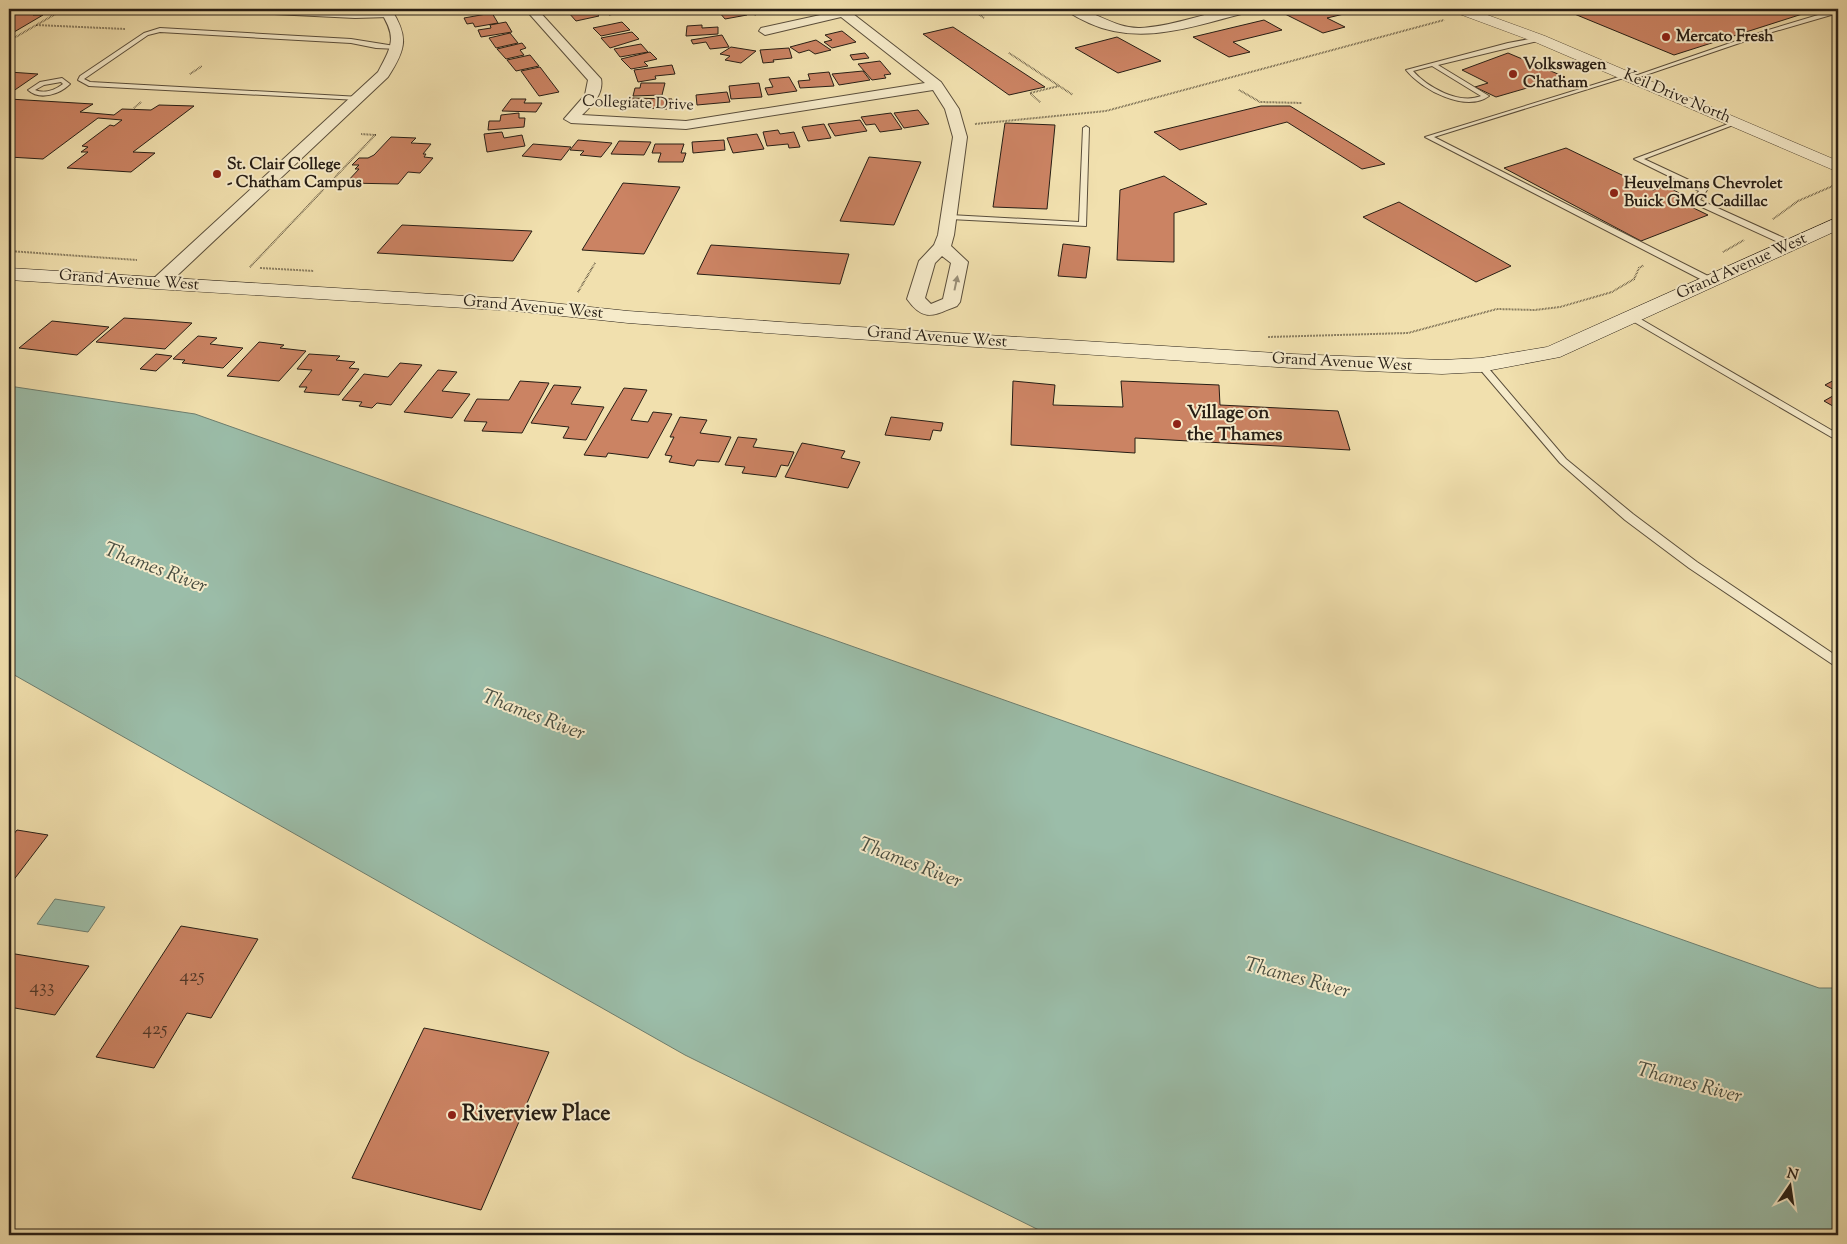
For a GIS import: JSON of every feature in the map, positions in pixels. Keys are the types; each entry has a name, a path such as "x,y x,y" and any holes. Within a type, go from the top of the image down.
{"main road":[{"name":"Keil Drive North","path":"1462,10 1540,40 1738,122 1838,167"},
{"name":"Grand Avenue West","path":"9,274 515,305 638,318 1381,366 1442,367 1481,365 1552,352 1836,227"}],"street":[{"name":"Collegiate Drive","path":"531,9 594,79 597,85 596,92 571,119 686,125 936,85"},
{"path":"1072,9 1092,21 1130,32 1176,26 1245,9"},
{"path":"765,30 841,11 936,85 949,100 960,137 950,217 942,247 927,261 916,299 928,311"},
{"path":"159,283 383,74 400,43 399,30 387,12"},
{"path":"928,311 952,302 960,262 942,247"},
{"path":"923,336 928,311"}],"lane":[{"path":"214,9 354,16 387,12"},
{"path":"1712,282 1428,136 1630,77 1838,10"},
{"path":"81,80 82,77 150,32 160,30 398,47"},
{"path":"1434,65 1486,96 1478,101 1460,100 1415,79 1409,70 1508,45 1540,40"},
{"path":"67,83 62,80 48,81 36,85 31,90 35,93 52,92 64,87 67,83 81,80 89,84 358,98"},
{"path":"1738,122 1638,159 1703,190 1696,201 1792,245"},
{"path":"950,217 1083,224 1086,128"},
{"path":"1632,317 1838,438"},
{"path":"1481,365 1563,461 1629,517 1693,564 1838,663"}],"path":[{"path":"9,41 64,9"},
{"path":"980,9 974,10 984,18"},
{"path":"958,126 1106,111 1453,18 1462,10"},
{"path":"36,25 150,32"},
{"path":"1008,53 1073,95"},
{"path":"1040,102 1030,92 1059,86"},
{"path":"1239,90 1260,102 1302,103"},
{"path":"250,267 375,135 360,134"},
{"path":"574,299 595,263"}],"water":[{"name":"Thames River","path":"9,386 195,414 1819,988 1838,988 1838,1235 1049,1235 685,1055 9,672"},
{"path":"55,899 105,907 88,932 37,924"}],"building":[{"path":"464,9 486,9 479,14 459,13"},
{"path":"591,9 599,16 576,21 568,12"},
{"path":"595,9 623,9 626,12 609,15 605,11 598,12"},
{"path":"729,9 741,9 747,15 725,19 719,12"},
{"path":"746,9 773,9 755,15"},
{"path":"1301,9 1365,9 1327,18 1345,27 1323,33 1283,13"},
{"path":"1585,9 1818,9 1674,55 1572,13"},
{"path":"39,11 33,15 43,15 9,35 9,12"},
{"path":"492,13 498,23 475,27 473,23 467,24 464,18"},
{"path":"1264,20 1282,30 1233,42 1250,52 1229,57 1193,37"},
{"path":"506,22 512,32 481,37 478,30 491,28 490,25"},
{"path":"622,22 630,30 601,36 593,28"},
{"path":"702,25 702,28 718,27 718,34 686,36 687,26"},
{"path":"953,27 1045,87 1009,95 923,34"},
{"path":"842,31 856,42 832,48 824,42 832,40 825,35"},
{"path":"632,32 639,39 610,48 601,38"},
{"path":"510,33 518,43 496,48 489,38"},
{"path":"722,35 729,47 710,49 706,42 693,44 691,40"},
{"path":"1117,37 1161,61 1118,73 1075,48"},
{"path":"816,40 831,50 815,54 809,50 799,53 790,47"},
{"path":"522,43 526,48 520,50 524,55 506,59 497,49"},
{"path":"641,44 648,52 620,57 614,49"},
{"path":"731,47 756,51 741,63 725,60 730,56 720,54"},
{"path":"789,48 792,58 763,63 760,50"},
{"path":"650,52 657,59 644,62 648,66 631,69 621,59"},
{"path":"865,53 869,58 853,60 850,55"},
{"name":"Volkswagen Chatham","path":"1508,53 1565,77 1496,97 1475,87 1488,83 1462,70"},
{"path":"530,55 539,66 516,71 507,60"},
{"path":"880,61 891,74 884,75 886,78 872,80 858,64"},
{"path":"672,65 675,74 655,76 656,79 638,82 634,70"},
{"path":"540,67 559,92 539,96 521,71"},
{"path":"863,71 870,80 839,85 832,74"},
{"path":"9,72 38,74 9,94"},
{"path":"829,72 834,86 800,88 798,81 810,80 808,74"},
{"path":"789,77 797,91 768,95 765,88 773,87 769,79"},
{"path":"641,83 665,83 662,95 633,96 635,88 640,88"},
{"path":"759,83 762,97 731,99 729,86"},
{"path":"727,92 730,102 697,105 696,95"},
{"path":"632,98 672,99 667,109 626,107"},
{"path":"9,99 93,104 80,112 114,115 122,109 151,110 159,105 194,106 133,152 155,153 131,172 67,168 88,152 81,152 88,147 82,146 110,125 114,126 122,120 98,118 43,159 9,157"},
{"path":"511,99 526,99 524,103 542,103 536,112 502,111"},
{"path":"1261,106 1290,106 1385,164 1362,169 1287,122 1180,150 1154,132"},
{"path":"918,110 929,124 904,128 894,113"},
{"path":"519,113 519,118 525,118 524,127 488,130 489,121 500,121 501,115"},
{"path":"891,113 902,129 880,132 875,124 866,125 861,117"},
{"path":"860,120 867,131 835,136 828,124"},
{"path":"1005,123 1055,125 1047,209 993,207"},
{"path":"824,124 831,138 808,141 802,127"},
{"path":"778,130 780,134 794,132 800,147 789,148 788,144 767,146 763,132"},
{"path":"502,132 504,138 522,135 525,146 487,152 484,134"},
{"path":"757,134 764,149 733,153 727,138"},
{"path":"391,137 416,138 411,143 431,144 423,154 426,154 424,157 433,158 420,173 408,172 398,184 346,183 359,169 355,169 359,165 352,165 359,158 368,158 374,155"},
{"path":"578,140 612,143 601,157 580,155 584,151 570,150"},
{"path":"724,140 725,150 693,153 692,142"},
{"path":"619,141 651,142 644,155 611,154"},
{"path":"533,144 571,147 561,160 522,156"},
{"path":"655,144 684,144 681,153 686,153 683,162 658,162 661,153 652,153"},
{"name":"Heuvelmans Chevrolet Buick GMC Cadillac","path":"1566,148 1653,190 1666,186 1683,195 1677,200 1708,215 1641,241 1504,168"},
{"path":"869,157 921,162 894,225 840,221"},
{"path":"1164,176 1207,204 1174,213 1174,262 1117,260 1120,190"},
{"path":"623,183 680,187 644,254 582,250"},
{"path":"1399,202 1511,266 1476,282 1363,217"},
{"path":"402,225 532,231 513,261 377,253"},
{"path":"1063,244 1090,247 1086,278 1058,276"},
{"path":"711,245 849,254 840,284 697,274"},
{"path":"124,318 192,323 165,349 96,342"},
{"path":"52,321 109,327 77,355 19,348"},
{"path":"198,336 217,338 210,344 243,348 223,368 182,363 185,360 173,359"},
{"path":"259,342 284,345 280,348 306,351 279,381 227,376"},
{"path":"156,354 172,356 156,371 140,369"},
{"path":"309,354 340,356 336,360 355,362 349,368 359,369 339,395 304,392 307,387 299,387 312,370 297,369"},
{"path":"400,363 422,365 391,405 377,403 372,408 359,406 362,402 342,400 364,374 388,377"},
{"path":"438,370 457,372 442,391 470,394 452,418 404,412"},
{"path":"1838,378 1838,392 1825,385"},
{"path":"520,381 549,383 522,433 482,431 487,422 464,421 477,399 509,400"},
{"name":"Village on the Thames","path":"1013,381 1055,385 1053,405 1123,407 1121,381 1219,385 1220,405 1338,411 1350,450 1135,438 1135,453 1011,445"},
{"path":"554,385 581,387 571,404 604,407 586,440 563,438 569,427 531,423"},
{"path":"624,388 647,390 631,420 648,422 653,412 672,414 648,458 608,453 606,457 584,455"},
{"path":"1838,393 1838,409 1824,401"},
{"path":"680,417 707,420 700,433 731,437 719,462 697,460 694,466 669,462 672,456 665,455 674,437 670,437"},
{"path":"891,417 943,423 941,431 933,430 930,440 885,435"},
{"path":"738,437 757,439 753,447 794,452 788,466 781,465 776,477 742,473 745,467 725,465"},
{"path":"802,443 845,451 841,458 860,462 848,488 785,477"},
{"path":"17,830 48,835 9,886 9,840"},
{"path":"181,926 258,939 211,1018 187,1013 154,1068 96,1057"},
{"path":"9,953 89,966 55,1015 9,1007"},
{"name":"Riverview Place","path":"424,1028 549,1052 481,1210 352,1178"},
{"path":"817,1230 839,1235 815,1235"}],"place":[{"name":"Mercato Fresh","path":"1666,37"},
{"name":"Volkswagen Chatham","path":"1513,74"},
{"name":"St. Clair College - Chatham Campus","path":"217,174"},
{"name":"Heuvelmans Chevrolet Buick GMC Cadillac","path":"1614,193"},
{"name":"Village on the Thames","path":"1177,424"},
{"name":"Riverview Place","path":"452,1115"}]}
